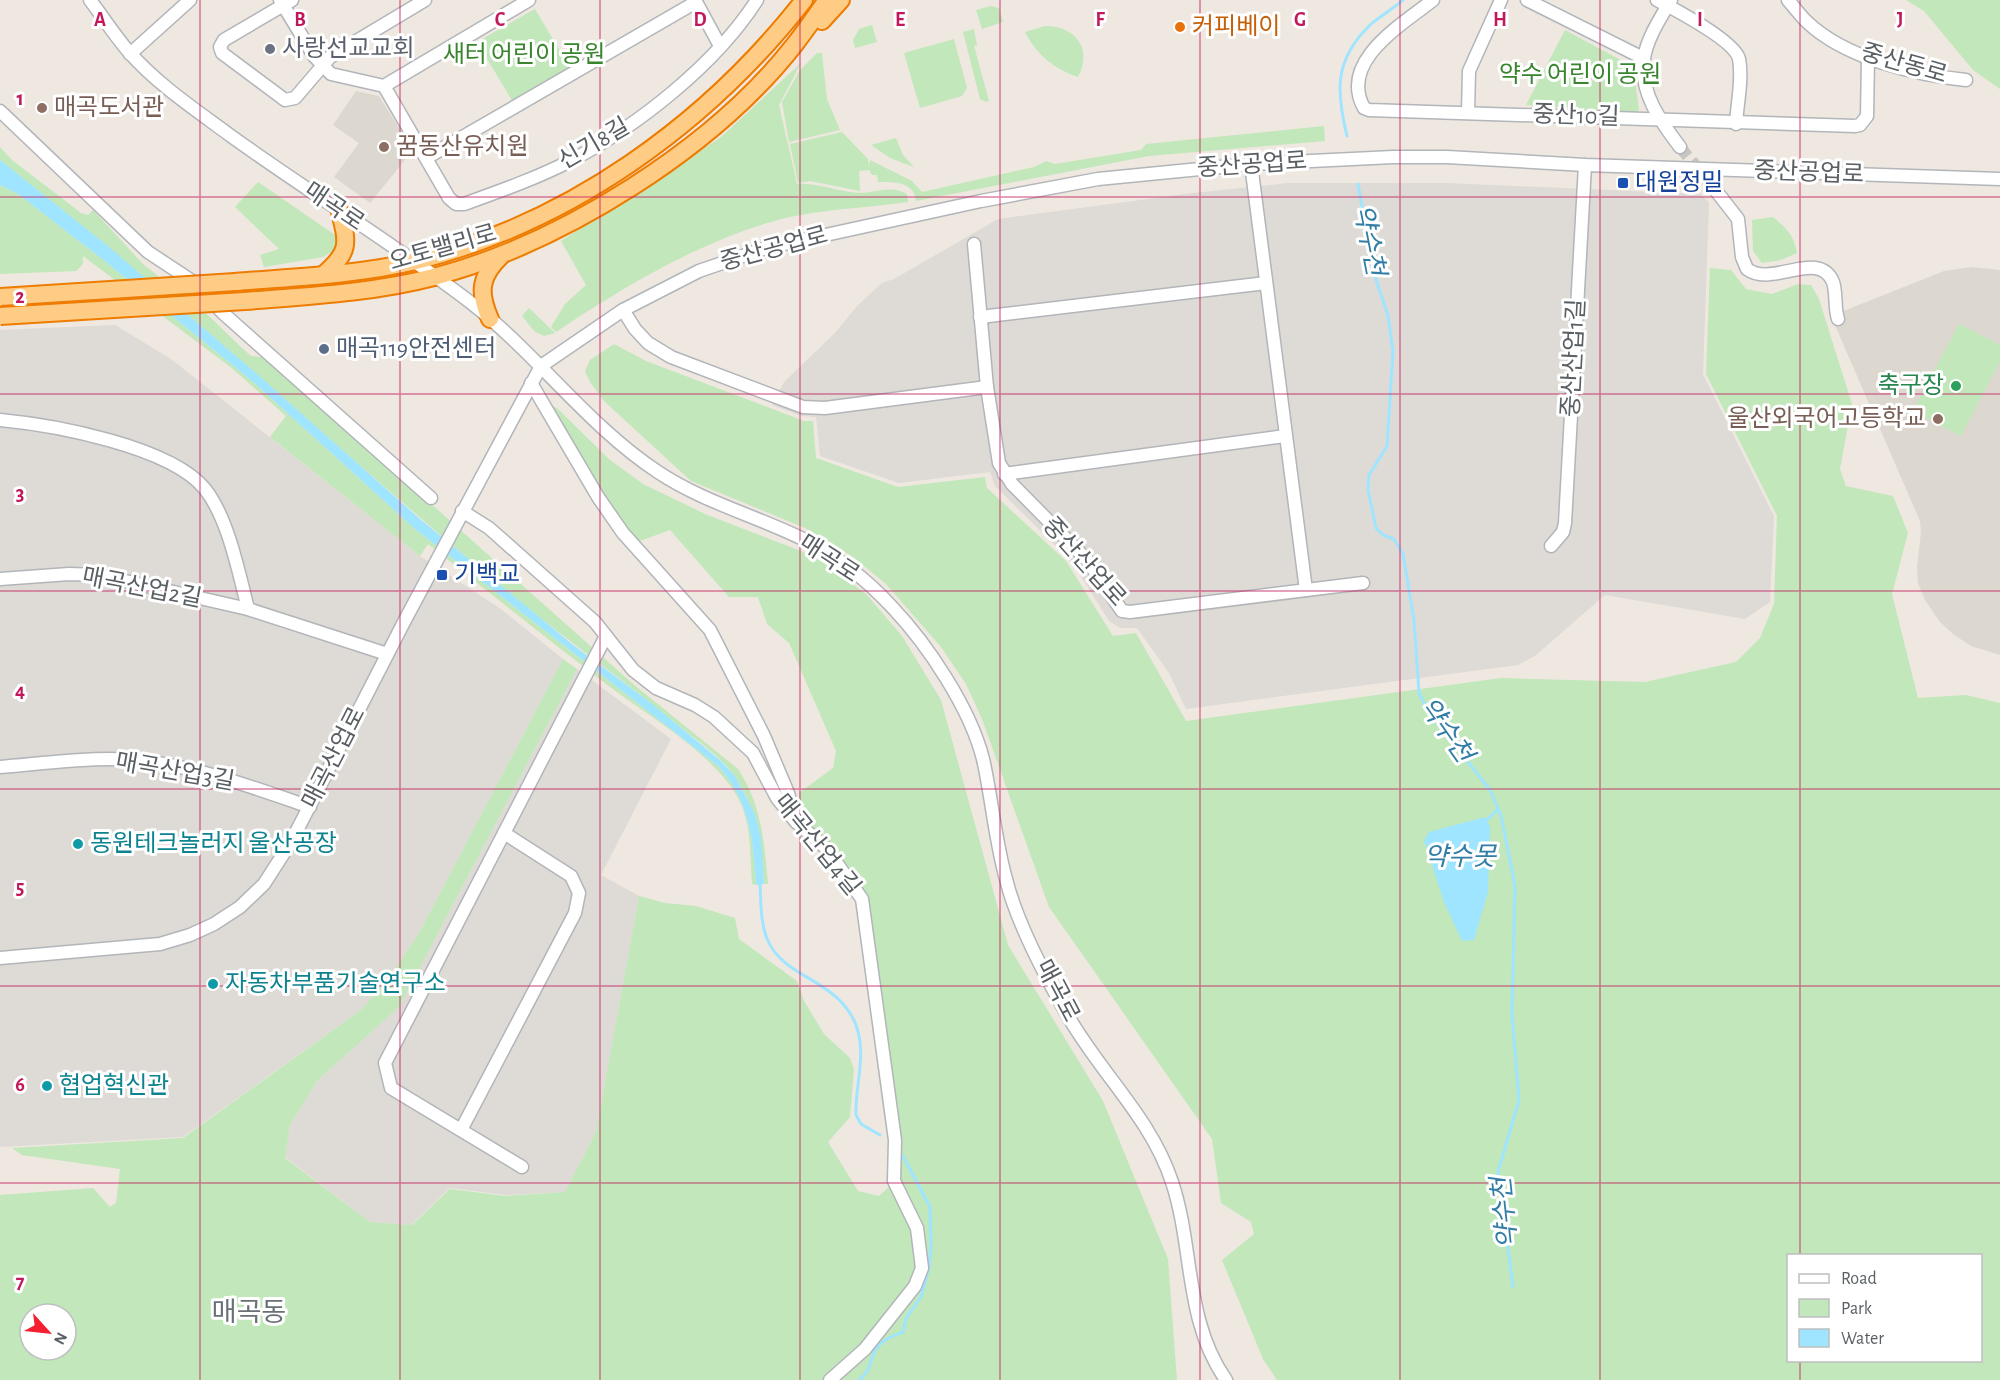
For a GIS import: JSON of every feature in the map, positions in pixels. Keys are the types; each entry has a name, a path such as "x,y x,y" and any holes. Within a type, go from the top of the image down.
{"highway":[{"path":"764,50 790,0"},
{"name":"오토밸리로","path":"0,297 323,275 414,261 486,239 594,186 636,160 700,111 764,50 804,0"},
{"name":"오토밸리로","path":"0,316 244,301 379,288 435,276 502,255 590,213 661,166 721,120 795,45 827,0"},
{"path":"795,45 828,16 841,0"},
{"path":"323,275 345,253 347,240 340,212"},
{"path":"490,319 483,303 481,290 483,277 502,255"}],"street":[{"name":"매곡로","path":"90,0 130,54 194,109 414,261 490,319 644,463 699,496 796,536 828,554 872,587 921,642 963,711 977,741 1006,884 1042,965 1069,1018 1139,1114 1165,1164 1179,1212 1200,1326 1212,1356 1226,1380"},
{"path":"130,54 190,0"},
{"path":"425,0 321,64 295,98 285,100 222,53 220,47 224,40 285,2 321,64 331,74 384,86 529,0"},
{"name":"신기8길","path":"384,86 428,157 449,198 456,204 464,204 504,190 570,161 600,143 677,87 720,46 757,0"},
{"name":"중산10길","path":"1433,0 1375,47 1367,57 1361,72 1361,102 1369,110 1658,119 1736,124 1860,125 1866,116 1868,58"},
{"path":"1468,113 1468,71 1501,0"},
{"path":"1527,0 1644,58"},
{"name":"중산동로","path":"1788,0 1807,22 1831,39 1868,58 1934,76 1966,80"},
{"path":"428,157 696,1 720,46"},
{"path":"1680,147 1658,119 1649,95 1644,58 1665,2 1731,47 1738,57 1736,124"},
{"path":"0,111 147,252 192,281 231,320 431,498"},
{"name":"중산공업로","path":"541,366 623,310 670,284 727,260 824,234 1098,179 1251,164 1393,157 2000,179"},
{"path":"1251,164 1306,590"},
{"name":"중산산업1길","path":"1551,546 1563,532 1565,523 1585,165"},
{"path":"1717,192 1738,219 1742,257 1747,269 1767,276 1805,267 1823,271 1833,282 1838,319"},
{"name":"중산산업로","path":"974,244 987,387 999,463 1004,474 1087,560 1122,611 1130,612 1363,583"},
{"path":"980,317 1266,283"},
{"path":"623,310 634,329 648,343 672,357 803,407 825,408 987,387"},
{"path":"460,516 541,366"},
{"path":"531,383 598,497 623,533 710,630 764,735 788,793 796,822"},
{"path":"0,420 35,423 92,434 169,463 193,477 216,507 248,609"},
{"path":"1004,474 1285,436"},
{"name":"매곡산업로","path":"0,958 146,947 190,935 214,924 240,907 264,884 280,862 310,807 460,516"},
{"name":"매곡산업4길","path":"460,516 489,528 596,622 604,640 633,670 656,688 695,705 714,717 753,753 777,798 796,822 826,848 862,899 895,1140 894,1181 917,1228 922,1268 915,1286 865,1348 830,1380"},
{"name":"매곡산업2길","path":"0,579 69,574 99,575 248,609 387,654"},
{"path":"522,1167 391,1088 385,1062 604,640"},
{"name":"매곡산업3길","path":"0,767 110,759 150,763 226,780 310,807"},
{"path":"461,1130 575,913 579,893 571,876 504,833"}],"shaded area":[{"name":"꿈동산유치원","path":"356,91 379,96 413,150 370,203 334,177 359,143 333,125"},
{"path":"1288,183 1447,183 1701,194 1709,203 1703,374 1774,516 1770,602 1745,619 1605,595 1535,656 1518,665 1186,709 1169,673 1137,628 1120,628 1109,621 1072,562 995,486 990,472 899,483 820,456 816,417 801,416 772,405 784,382 882,283 894,279 998,219"},
{"name":"울산외국어고등학교","path":"1972,267 2000,270 2000,655 1971,646 1953,634 1940,622 1925,600 1918,583 1917,568 1920,521 1831,316 1944,271"},
{"path":"115,325 171,359 420,556 501,609 563,659 418,935 390,976 361,1010 183,1137 0,1147 0,330"},
{"path":"577,669 671,739 601,875 639,896 596,1132 565,1192 506,1195 450,1188 411,1225 370,1222 285,1157 290,1125 317,1081 399,1007"}],"green space":[{"path":"1906,0 2000,0 2000,89 1973,70 1924,11"},
{"path":"991,6 999,8 1003,22 982,29 976,10"},
{"name":"새터 어린이 공원","path":"535,9 570,68 513,102 477,42"},
{"path":"872,25 877,42 855,48 853,40 859,29"},
{"path":"1045,26 1065,30 1073,34 1078,41 1083,57 1078,77 1061,70 1047,60 1035,48 1025,32"},
{"path":"974,29 977,45 974,46 989,101 986,102 980,99 963,32"},
{"name":"약수 어린이 공원","path":"1565,30 1630,65 1634,73 1639,110 1636,112 1526,105"},
{"path":"954,39 967,88 962,96 920,108 904,53"},
{"path":"817,53 822,53 827,99 840,130 789,142 782,102 800,70"},
{"path":"801,63 779,105 797,184 854,193 896,190 907,194 908,202 812,213 781,219 721,239 664,266 556,332 551,327 565,304 586,285 561,241 720,138"},
{"path":"1324,126 1325,141 1149,156 916,201 914,194 907,186 878,182 877,175 872,175 869,170 859,171 860,191 810,181 798,183 790,144 842,132 868,159 869,167 870,160 912,181 922,192 1034,167 1046,161 1055,164 1141,150 1146,144"},
{"path":"896,138 903,155 914,167 890,158 871,145"},
{"path":"0,147 12,160 81,213 88,215 93,210 144,265 210,317 251,356 269,358 283,372 284,378 308,394 632,683 738,769 757,810 768,884 764,884 760,842 749,803 735,777 723,762 529,609 445,539 135,270 0,160"},
{"path":"258,182 338,237 338,248 323,257 264,267 260,255 279,249 235,207"},
{"path":"0,185 18,194 102,259 252,381 415,529 718,766 737,793 748,821 756,885 752,884 749,839 742,806 726,780 713,765 428,544 420,556 270,437 286,416 233,369 83,256 83,264 76,271 0,274"},
{"path":"1773,217 1789,232 1797,253 1781,260 1762,263 1753,251 1752,220"},
{"path":"1710,268 1731,270 1746,289 1772,294 1798,284 1811,285 1819,299 1852,404 1840,469 1846,486 1893,496 1908,533 1892,594 1918,698 1966,695 2000,703 2000,1380 1277,1380 1263,1359 1222,1260 1254,1234 1251,1222 1221,1203 1212,1139 1049,907 982,719 966,684 941,647 886,584 853,557 805,528 691,481 604,401 585,371 590,360 614,344 646,361 804,421 813,421 816,458 898,487 985,477 987,488 1066,561 1113,636 1136,633 1186,721 1501,678 1645,682 1736,662 1760,638 1774,604 1777,516 1706,374"},
{"path":"529,308 555,333 544,336 534,331 522,316"},
{"name":"축구장","path":"1959,324 2000,345 2000,361 1961,436 1913,411"},
{"path":"546,402 558,409 609,459 643,484 705,514 801,551 822,562 866,594 902,636 941,700 1008,945 1103,1101 1168,1259 1177,1380 0,1380 0,1195 93,1188 110,1207 116,1203 120,1169 22,1155 12,1148 183,1138 361,1010 390,976 418,935 563,659 577,669 399,1007 317,1081 290,1125 285,1158 370,1222 412,1225 450,1189 506,1196 565,1192 596,1132 639,896 665,903 696,906 735,918 739,939 797,981 804,1001 824,1034 850,1058 854,1069 850,1117 828,1142 858,1191 879,1196 901,1176 887,1036 865,893 858,882 800,819 799,793 833,768 836,751 789,643 767,624 758,597 729,597 670,530 637,542 625,530"}],"water":[{"path":"0,160 109,247 257,374 420,519 572,644 651,703 721,761 735,776 755,814 761,837 764,884 756,885 751,836 743,807 729,779 718,766 415,529 252,381 102,259 18,194 0,185"},
{"name":"약수못","path":"1485,817 1490,827 1488,892 1474,940 1462,941 1444,902 1424,841 1429,832"}],"waterway":[{"path":"1347,136 1340,90 1344,64 1358,38 1370,25 1403,0"},
{"name":"약수천","path":"1358,184 1373,270 1388,316 1393,352 1387,446 1369,475 1368,490 1376,528 1383,535 1394,539 1403,554 1414,620 1419,693 1429,713 1490,790 1501,815 1515,886 1512,1014 1519,1100 1498,1172 1513,1287"},
{"path":"1487,820 1498,809"},
{"path":"760,882 764,927 768,941 776,954 786,964 837,998 848,1010 856,1025 861,1059 856,1115 861,1124 880,1135"},
{"path":"859,1380 868,1370 880,1344 903,1332 906,1318 921,1297 929,1268 930,1207 903,1156"}],"tunnel":[{"path":"1680,147 1717,192"}],"place":[{"name":"커피베이","path":"1180,27"},
{"name":"사랑선교교회","path":"270,49"},
{"name":"매곡도서관","path":"42,108"},
{"name":"꿈동산유치원","path":"384,147"},
{"name":"대원정밀","path":"1623,183"},
{"name":"매곡119안전센터","path":"324,349"},
{"name":"축구장","path":"1956,386"},
{"name":"울산외국어고등학교","path":"1938,419"},
{"name":"기백교","path":"442,575"},
{"name":"동원테크놀러지 울산공장","path":"78,844"},
{"name":"자동차부품기술연구소","path":"213,984"},
{"name":"협업혁신관","path":"47,1086"}],"district":[{"name":"매곡동","path":"249,1312"}]}
